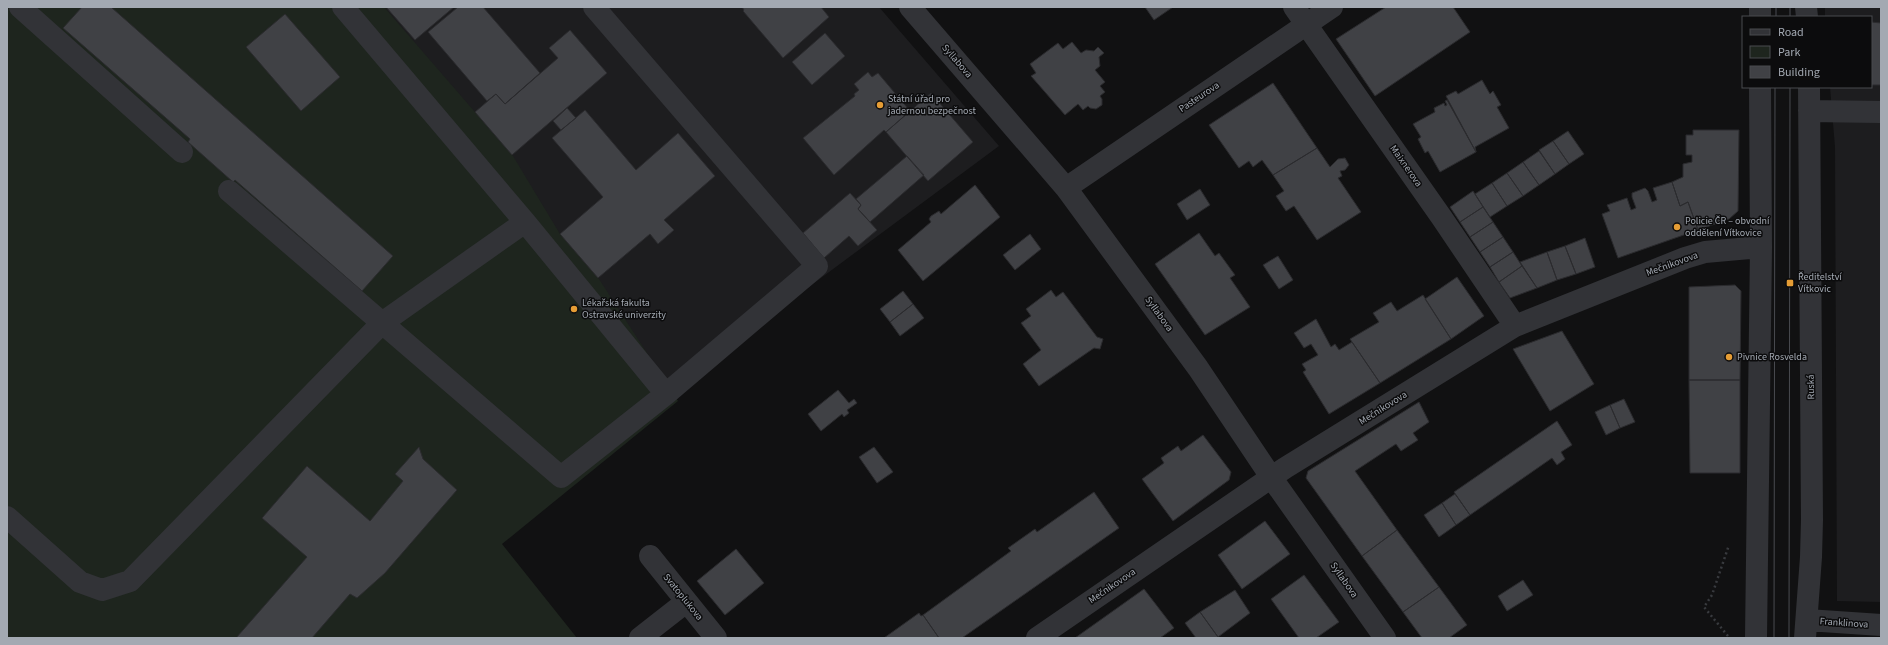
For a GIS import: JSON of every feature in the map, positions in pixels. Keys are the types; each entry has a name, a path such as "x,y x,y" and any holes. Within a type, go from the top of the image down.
{"street":[{"path":"20,7 182,152"},
{"path":"343,7 525,222 666,394"},
{"path":"229,191 561,477 666,394 817,266 594,7"},
{"name":"Syllabova","path":"910,7 1066,188 1198,368 1271,477 1385,638"},
{"name":"Maixnerova","path":"1294,7 1442,218 1515,326"},
{"name":"Pasteurova","path":"1066,188 1332,7"},
{"path":"1756,638 1761,247 1760,88"},
{"name":"Ruská","path":"1806,629 1812,520 1809,263 1809,88"},
{"path":"1810,111 1881,112"},
{"path":"7,517 80,582 102,590 130,582 382,323 525,222"},
{"name":"Mečnikovova","path":"1037,638 1271,477 1515,326 1685,258 1705,252 1761,247"},
{"name":"Svatoplukova","path":"650,556 716,638"},
{"path":"640,638 686,602"},
{"name":"Franklinova","path":"1806,629 1881,625"}],"shaded area":[{"name":"Lékařská fakulta Ostravské univerzity","path":"23,7 879,7 999,146 558,473"},
{"path":"1825,7 1881,7 1881,602 1837,601 1835,147 1830,88 1872,88 1872,16 1825,16"}],"green space":[{"path":"7,7 384,7 513,156 560,234 599,279 678,401 502,544 577,638 7,638"}],"building":[{"path":"82,7 111,7 393,256 362,291 235,180 233,182 188,142 190,139 63,28"},
{"path":"386,7 454,7 415,40"},
{"path":"458,7 483,7 540,73 505,104 496,94 487,101 428,32"},
{"path":"742,7 821,7 829,17 783,58 743,11 744,10"},
{"path":"1145,7 1173,7 1154,20"},
{"path":"1386,7 1453,7 1470,32 1375,96 1336,39"},
{"path":"285,14 340,77 301,111 246,47"},
{"path":"1872,22 1881,23 1881,85 1872,85"},
{"path":"570,30 607,73 512,155 475,112 496,94 505,104 558,58 549,48"},
{"path":"825,33 845,56 812,85 792,62"},
{"path":"1072,42 1081,53 1086,50 1094,51 1098,47 1104,53 1099,57 1100,66 1095,70 1105,82 1100,86 1105,92 1100,96 1102,99 1102,105 1096,109 1088,106 1083,110 1078,104 1065,115 1031,76 1036,73 1030,64 1058,43 1063,49"},
{"path":"868,72 872,77 878,73 910,111 886,132 884,130 834,175 803,138 855,96 854,94 859,90 854,84"},
{"path":"1482,80 1490,94 1493,91 1501,105 1497,107 1509,128 1475,147 1476,152 1446,96 1456,91 1458,94"},
{"path":"1273,83 1317,148 1273,175 1262,160 1253,167 1249,161 1239,168 1209,125"},
{"path":"931,93 973,142 928,181 886,132"},
{"path":"1447,100 1476,152 1440,172 1428,151 1425,153 1418,139 1421,137 1413,124 1435,112 1434,108 1444,103 1445,106 1447,105 1445,101"},
{"path":"567,108 576,118 561,130 553,121"},
{"path":"585,110 636,170 678,133 715,176 664,220 674,230 658,244 650,234 598,278 560,234 603,197 552,138"},
{"path":"1693,130 1739,130 1738,211 1729,219 1698,230 1688,202 1680,206 1672,182 1683,177 1683,164 1692,162 1692,155 1686,155 1686,135 1693,135"},
{"path":"1568,131 1584,154 1569,164 1553,141"},
{"path":"1553,141 1569,164 1555,174 1539,150"},
{"path":"1317,148 1330,167 1338,159 1345,158 1349,165 1345,170 1340,171 1342,176 1338,178 1361,212 1317,240 1294,206 1286,211 1276,196 1284,191 1273,175"},
{"path":"1539,151 1555,174 1539,185 1523,162"},
{"path":"907,156 924,175 870,222 858,209 861,205 856,199"},
{"path":"1523,162 1539,185 1523,196 1507,173"},
{"path":"1507,173 1523,196 1507,206 1492,183"},
{"path":"1672,182 1680,206 1688,202 1698,230 1618,258 1602,214 1610,211 1607,205 1627,198 1631,210 1636,208 1632,193 1645,188 1648,191 1652,202 1657,200 1653,188"},
{"path":"1492,183 1507,206 1490,217 1475,194"},
{"path":"975,185 1000,217 923,281 898,250 931,222 929,219 931,216 939,211 941,214"},
{"path":"1200,189 1210,205 1187,220 1177,204"},
{"path":"1473,191 1483,207 1460,222 1450,207"},
{"path":"850,193 861,205 858,209 877,230 858,246 849,236 824,258 803,233"},
{"path":"1483,207 1493,222 1470,237 1460,222"},
{"path":"1493,222 1503,237 1480,252 1470,237"},
{"path":"1199,233 1215,256 1219,253 1235,275 1230,278 1250,307 1205,335 1155,264"},
{"path":"1030,234 1041,249 1015,270 1003,255"},
{"path":"1503,237 1513,252 1490,267 1480,252"},
{"path":"1585,238 1595,267 1576,274 1565,246"},
{"path":"1565,246 1576,274 1557,280 1547,252"},
{"path":"1513,252 1522,266 1499,282 1490,267"},
{"path":"1547,252 1557,280 1537,288 1520,262"},
{"path":"1278,256 1293,280 1279,289 1263,265"},
{"path":"1522,266 1537,288 1510,298 1499,282"},
{"path":"1457,277 1484,316 1451,339 1425,299"},
{"path":"1735,285 1741,291 1740,380 1689,380 1689,287"},
{"path":"1051,290 1056,297 1063,292 1097,337 1103,339 1100,349 1094,348 1039,386 1023,364 1041,350 1021,323 1031,316 1026,309"},
{"path":"903,291 913,304 890,322 880,309"},
{"path":"1423,295 1451,339 1380,383 1350,339 1379,322 1373,313 1391,302 1397,311"},
{"path":"913,304 924,318 900,336 890,322"},
{"path":"1316,319 1331,347 1335,344 1339,350 1352,342 1380,383 1329,414 1303,372 1306,370 1302,364 1318,355 1311,344 1304,348 1294,333"},
{"path":"1562,331 1594,384 1550,411 1513,349"},
{"path":"1689,380 1740,380 1740,473 1690,473"},
{"path":"838,390 849,403 854,399 857,403 847,410 849,413 844,417 842,414 821,431 808,414"},
{"path":"1624,399 1635,422 1620,428 1610,405"},
{"path":"1419,402 1429,422 1413,433 1418,440 1401,451 1396,444 1355,471 1397,530 1362,556 1306,478 1308,471"},
{"path":"1610,405 1620,428 1606,435 1595,412"},
{"path":"1557,421 1572,445 1561,452 1565,459 1557,465 1552,458 1470,515 1454,492"},
{"path":"1203,435 1231,472 1229,480 1173,521 1142,479 1164,463 1161,458 1178,446 1181,451"},
{"path":"419,447 423,459 457,490 385,573 357,598 350,594 312,638 236,638 307,557 262,518 307,466 370,521 403,481 395,474"},
{"path":"874,447 893,472 877,483 859,457"},
{"path":"1094,492 1119,528 962,638 939,638 923,615 1011,551 1008,548 1035,529 1037,532"},
{"path":"1455,494 1470,515 1456,525 1442,503"},
{"path":"1442,503 1456,525 1439,537 1424,515"},
{"path":"1265,521 1290,554 1242,589 1218,555"},
{"path":"1397,530 1439,587 1403,612 1362,556"},
{"path":"736,549 764,583 725,615 697,581"},
{"path":"1304,575 1339,622 1316,638 1299,638 1271,599"},
{"path":"1523,580 1533,595 1507,611 1498,596"},
{"path":"1439,587 1467,625 1449,638 1422,638 1403,612"},
{"path":"1144,589 1174,628 1160,638 1075,638"},
{"path":"1235,590 1250,613 1218,637 1200,612"},
{"path":"1200,612 1218,637 1196,638 1185,623"},
{"path":"919,613 921,616 923,615 939,638 884,638"}],"tram line":[{"path":"1776,7 1776,16"},
{"path":"1790,7 1790,16"},
{"path":"1774,638 1775,88"},
{"path":"1789,638 1790,88"}],"place":[{"name":"Státní úřad pro jadernou bezpečnost","path":"880,105"},
{"name":"Policie ČR – obvodní oddělení Vítkovice","path":"1677,227"},
{"name":"Ředitelství Vítkovic","path":"1790,283"},
{"name":"Lékařská fakulta Ostravské univerzity","path":"574,309"},
{"name":"Pivnice Rosvelda","path":"1729,357"}]}
